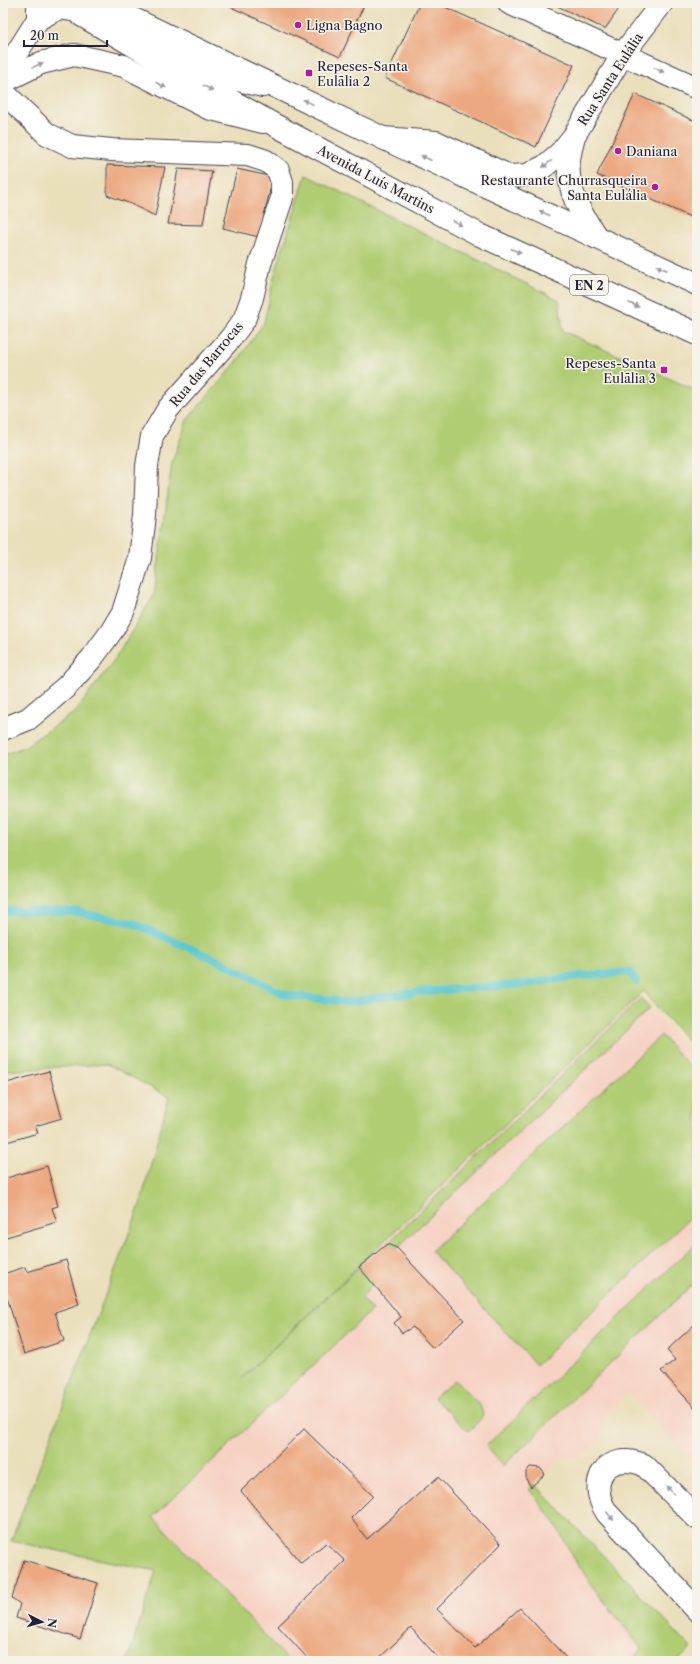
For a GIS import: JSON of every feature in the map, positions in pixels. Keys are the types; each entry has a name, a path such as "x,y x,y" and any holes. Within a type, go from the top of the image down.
{"street":[{"path":"100,3 383,138 697,284"},
{"path":"509,3 697,88"},
{"name":"Rua Santa Eulália","path":"574,136 623,54 662,3"},
{"path":"3,75 38,11 71,7 89,13 138,35 214,74 285,91"},
{"name":"Avenida Luís Martins","path":"71,7 149,54 273,124 480,235 697,334"},
{"path":"3,82 41,62 74,55 124,66 208,108 273,124"},
{"name":"Rua das Barrocas","path":"3,92 47,134 72,146 112,150 248,155 266,161 278,170 282,182 282,198 260,264 252,298 244,320 216,355 168,409 152,436 147,466 145,515 140,558 123,612 111,632 92,658 66,688 28,719 3,729"},
{"path":"383,138 436,142 509,176 527,175 545,166 561,152 574,136"},
{"path":"574,136 569,161 571,187 581,214 597,238"},
{"path":"697,1518 644,1465 635,1461 624,1460 612,1463 603,1472 599,1483 600,1498 607,1513 697,1610"}],"shaded area":[{"path":"641,998 697,1060 697,1466 628,1393 603,1418 603,1433 597,1443 588,1452 577,1458 559,1459 535,1484 691,1648 678,1661 266,1661 113,1502"}],"green space":[{"path":"306,175 559,300 563,331 697,391 697,1050 661,1012 644,991 241,1379 359,1267 373,1284 362,1298 372,1310 153,1517 289,1661 127,1661 156,1571 11,1541 140,1205 169,1097 107,1064 3,1071 3,755 24,747 75,712 115,659 154,595 172,463 187,420 235,364 264,323 273,280"},
{"path":"641,998 650,1008 397,1248 387,1244"},
{"path":"661,1035 697,1074 697,1211 536,1365 431,1251"},
{"path":"697,1242 697,1280 503,1466 486,1446"},
{"path":"455,1380 480,1405 483,1414 480,1420 468,1431 434,1398"},
{"path":"535,1484 691,1648 678,1661 631,1661 642,1649 595,1590 574,1558 555,1523 529,1489"}],"building":[{"path":"222,3 365,3 340,57"},
{"path":"420,3 436,3 574,65 536,147 385,78"},
{"path":"551,3 623,3 605,29"},
{"path":"635,94 697,122 697,220 597,175"},
{"path":"107,165 165,167 155,216 131,204 107,195"},
{"path":"178,169 212,171 203,225 168,224"},
{"path":"237,169 273,177 259,237 223,228"},
{"path":"49,1071 62,1118 35,1126 38,1133 3,1143 3,1084"},
{"path":"47,1166 58,1206 52,1208 57,1222 3,1238 3,1179"},
{"path":"387,1244 397,1248 464,1320 433,1348 413,1327 402,1333 394,1323 401,1317 359,1267"},
{"path":"66,1260 79,1304 55,1312 64,1341 24,1354 3,1284 3,1274 25,1267 27,1272"},
{"path":"697,1322 697,1410 661,1371 675,1360 667,1350"},
{"path":"304,1429 373,1496 351,1518 367,1539 438,1477 501,1544 437,1609 475,1648 520,1608 569,1661 441,1661 411,1628 376,1661 310,1661 278,1626 345,1561 326,1543 301,1563 241,1491"},
{"path":"530,1467 540,1468 545,1474 531,1487 526,1479 526,1472"},
{"path":"24,1560 98,1583 80,1639 16,1618 20,1604 12,1598"}],"waterway":[{"path":"3,911 76,912 133,923 221,962 286,995 348,1002 419,992 525,984 579,976 629,972 637,982"}],"place":[{"name":"Ligna Bagno","path":"298,25"},
{"name":"Repeses-Santa Eulãlia 2","path":"309,73"},
{"name":"Daniana","path":"618,151"},
{"name":"Restaurante Churrasqueira Santa Eulália","path":"655,187"},
{"name":"Repeses-Santa Eulãlia 3","path":"664,370"}]}
